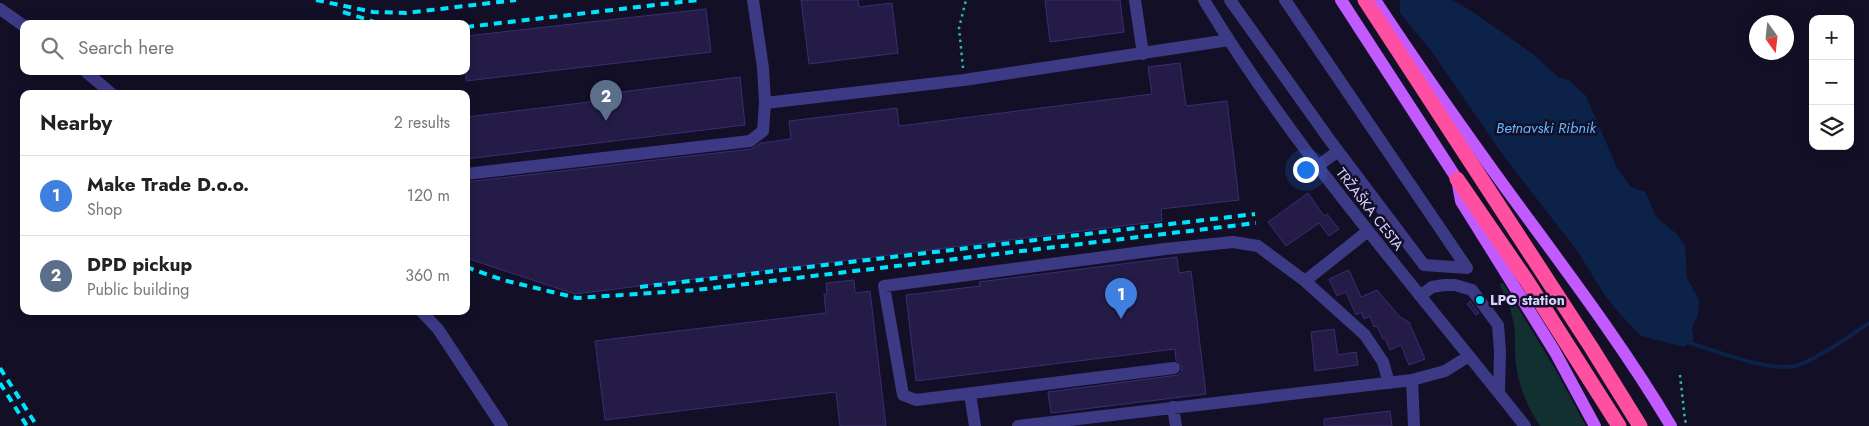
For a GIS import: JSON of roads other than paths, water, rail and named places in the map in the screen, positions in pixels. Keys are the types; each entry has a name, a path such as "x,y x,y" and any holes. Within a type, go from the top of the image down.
{"highway":[{"path":"1365,0 1591,347 1640,426"},
{"path":"1457,179 1527,281 1619,426"}],"main road":[{"path":"1341,0 1457,179 1461,201 1555,352 1595,426"},
{"path":"1376,0 1483,157 1558,257 1671,426"}],"street":[{"path":"470,174 750,141 763,131 765,103 763,68 753,0"},
{"path":"1135,0 1143,54"},
{"name":"TRŽAŠKA CESTA","path":"1204,0 1250,73 1318,166 1525,426"},
{"path":"1230,0 1338,151 1424,265 1467,268 1284,0"},
{"path":"0,9 20,23"},
{"path":"765,103 964,80 1229,40"},
{"path":"90,75 107,90"},
{"path":"1318,166 1338,151"},
{"path":"1305,281 1368,231"},
{"path":"1174,368 916,400 903,395 884,286 1146,251 1233,242 1258,246 1305,281 1366,335 1383,362 1388,383"},
{"path":"1420,296 1432,287 1444,285 1456,285 1472,290 1498,325 1500,351 1499,393"},
{"path":"424,315 438,329 502,426"},
{"path":"1018,426 1412,380 1445,371 1469,356"},
{"path":"1412,380 1414,426"},
{"path":"970,394 975,426"},
{"path":"1173,407 1176,426"}],"water":[{"name":"Betnavski Ribnik","path":"1400,0 1452,0 1470,10 1533,54 1558,77 1569,80 1586,96 1618,170 1631,187 1645,192 1657,218 1677,234 1685,246 1687,278 1699,300 1698,314 1692,328 1694,340 1684,347 1641,336 1619,313 1604,294 1578,252 1503,155 1432,52 1400,13"}],"waterway":[{"path":"1690,343 1757,363 1784,367 1795,366 1823,353 1869,323"}],"railway":[{"path":"316,0 373,12 406,13 516,0"},
{"path":"470,27 698,0"},
{"path":"343,12 368,20"},
{"path":"640,287 1255,214"},
{"path":"470,268 503,280 577,298 696,290 1256,223"},
{"path":"0,368 37,426"},
{"path":"0,383 27,426"}],"place":[{"name":"DPD pickup","path":"606,121"},
{"name":"LPG station","path":"1480,300"},
{"name":"Make Trade D.o.o.","path":"1121,319"}]}
